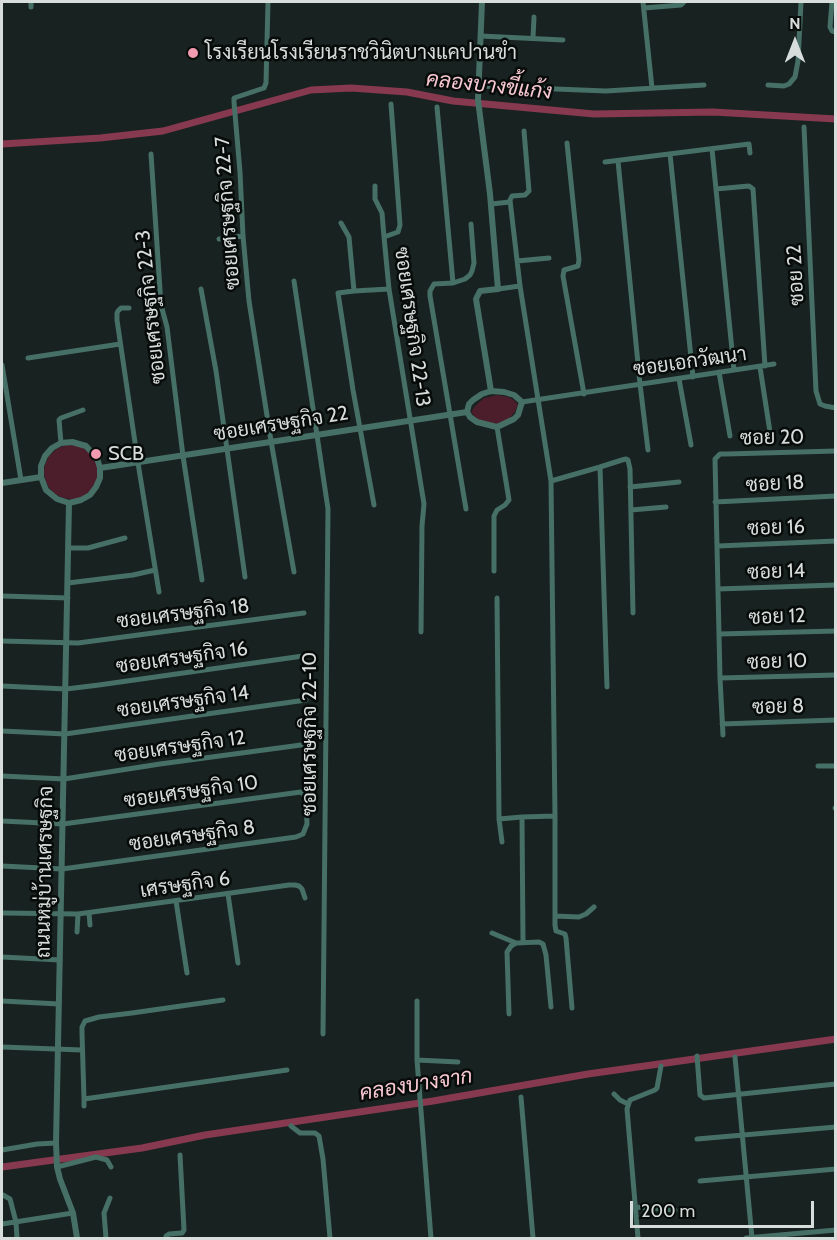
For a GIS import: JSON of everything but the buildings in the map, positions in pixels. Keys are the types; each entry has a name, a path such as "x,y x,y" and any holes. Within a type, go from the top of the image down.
{"street":[{"name":"ซอยเศรษฐกิจ 22-7","path":"268,2 266,84 264,88 234,98 234,102 249,302 294,572"},
{"path":"482,2 478,100 488,175 498,289"},
{"path":"652,88 644,5 681,5 684,2"},
{"path":"768,85 784,86 789,84 795,76 798,62 801,2"},
{"path":"832,2 830,27 836,32"},
{"path":"533,38 534,17"},
{"path":"481,36 563,40"},
{"path":"480,86 606,91 704,85"},
{"name":"ซอยเศรษฐกิจ 22-13","path":"391,104 400,225 398,232 384,237 389,290 424,504 421,632"},
{"path":"437,107 453,283"},
{"name":"ซอย 22","path":"804,127 816,391 820,404 836,408"},
{"path":"524,131 530,191 525,195 512,196 510,202 520,286 551,482 555,931 565,934 566,938 572,1008"},
{"path":"522,402 518,415 508,423 497,427 477,422 467,412 473,400 491,391 514,395 522,402 584,394 563,276 564,270 578,266 579,260 567,143"},
{"path":"605,162 749,144 750,153"},
{"path":"712,149 734,370"},
{"name":"ซอยเศรษฐกิจ 22-3","path":"151,154 161,305 202,580"},
{"path":"670,154 693,377"},
{"path":"618,161 648,450"},
{"path":"375,186 375,200 382,213 384,237"},
{"path":"716,189 749,186 753,189 763,366 770,432"},
{"path":"491,204 510,202"},
{"path":"341,223 349,237 354,291"},
{"path":"466,508 429,291 434,284 453,283 470,275 474,263 471,224"},
{"path":"219,238 243,236"},
{"path":"517,261 549,258"},
{"name":"ซอยเศรษฐกิจ 22-10","path":"294,281 328,509 323,1034"},
{"path":"491,391 476,299 480,291 520,286"},
{"path":"201,289 216,371 245,577"},
{"path":"374,505 338,293 389,290"},
{"path":"129,308 121,308 117,313 120,344 159,592"},
{"path":"28,358 120,344"},
{"name":"ซอยเอกวัฒนา","path":"584,394 774,364"},
{"path":"2,365 21,480"},
{"path":"719,372 730,436"},
{"path":"679,379 691,446"},
{"path":"62,443 59,420 83,410"},
{"name":"ซอยเศรษฐกิจ 22","path":"100,468 467,412"},
{"path":"494,571 494,516 497,510 509,500 497,427"},
{"path":"72,442 86,446 97,458 100,468 100,478 90,495 69,503 57,499 46,490 41,477 41,466 45,456 52,448 62,443 72,442"},
{"name":"ซอย 20","path":"716,501 715,463 717,456 836,451"},
{"path":"551,482 626,459 630,464 633,613"},
{"path":"600,467 607,687"},
{"path":"2,483 41,477"},
{"path":"630,487 679,483"},
{"name":"ซอย 18","path":"716,501 836,496"},
{"path":"716,501 723,735"},
{"name":"ถนนหมู่บ้านเศรษฐกิจ","path":"69,503 56,1146 60,1179 73,1213 77,1239"},
{"path":"631,510 666,507"},
{"path":"69,548 88,548 125,538"},
{"name":"ซอย 16","path":"718,546 836,541"},
{"path":"68,583 155,570"},
{"name":"ซอย 14","path":"718,589 836,585"},
{"path":"2,596 68,598"},
{"path":"498,598 499,819 502,842"},
{"name":"ซอยเศรษฐกิจ 18","path":"2,641 66,643 304,613"},
{"name":"ซอย 12","path":"719,634 836,631"},
{"name":"ซอยเศรษฐกิจ 16","path":"2,686 66,689 99,686 303,656"},
{"name":"ซอย 10","path":"720,678 836,675"},
{"name":"ซอยเศรษฐกิจ 14","path":"2,731 65,734 306,700"},
{"name":"ซอย 8","path":"722,724 836,720"},
{"name":"ซอยเศรษฐกิจ 12","path":"2,776 64,779 301,745"},
{"path":"818,766 836,766"},
{"name":"ซอยเศรษฐกิจ 10","path":"63,824 296,792 305,796 306,813"},
{"name":"ซอยเศรษฐกิจ 8","path":"2,866 62,869 296,837 303,834 305,830 306,813"},
{"path":"499,819 555,816"},
{"path":"519,942 522,817"},
{"path":"2,821 63,824"},
{"name":"เศรษฐกิจ 6","path":"2,913 61,915 89,913 296,885 302,889 305,898"},
{"path":"228,894 238,963"},
{"path":"176,901 187,973"},
{"path":"555,916 579,917 594,908"},
{"path":"89,913 90,925"},
{"path":"77,932 78,914"},
{"path":"492,933 519,942 543,944 551,1007"},
{"path":"509,1014 507,952 511,946 519,942"},
{"path":"2,957 60,960"},
{"path":"84,1107 82,1027 85,1021 99,1017 224,1000"},
{"path":"417,1001 417,1060 431,1239"},
{"path":"2,1002 59,1004"},
{"path":"2,1047 82,1050"},
{"path":"697,1056 701,1097 704,1098 836,1084"},
{"path":"735,1057 752,1238"},
{"path":"417,1060 458,1062"},
{"path":"638,1239 627,1109 630,1100 657,1088 661,1066"},
{"path":"84,1099 287,1070"},
{"path":"614,1094 628,1104"},
{"path":"521,1097 533,1239"},
{"path":"291,1126 300,1133 315,1133 319,1136 330,1239"},
{"path":"697,1139 836,1127"},
{"path":"2,1150 37,1144 56,1146"},
{"path":"166,1239 169,1234 182,1233 184,1230 180,1155"},
{"path":"57,1164 96,1157 107,1160 111,1167"},
{"path":"700,1181 836,1169"},
{"path":"2,1195 10,1199 16,1222 17,1239"},
{"path":"106,1239 104,1209 110,1198"},
{"path":"635,1207 675,1210"},
{"path":"2,1224 73,1213"},
{"path":"746,1239 836,1230"}],"shaded area":[{"path":"497,395 509,397 515,401 518,405 514,413 507,421 498,424 478,420 471,412 475,406 484,398"},
{"path":"66,445 76,445 86,449 94,457 98,472 94,487 86,495 76,499 66,499 56,495 48,487 44,477 44,467 48,457 56,449"}],"waterway":[{"name":"คลองบางขี้แก้ง","path":"2,144 100,138 163,131 311,90 351,88 407,92 453,101 594,114 713,112 836,119"},
{"name":"คลองบางจาก","path":"2,1167 142,1148 205,1135 433,1101 588,1074 836,1039"}],"place":[{"name":"โรงเรียนโรงเรียนราชวินิตบางแคปานขำ","path":"193,53"},
{"name":"SCB","path":"96,454"}]}
